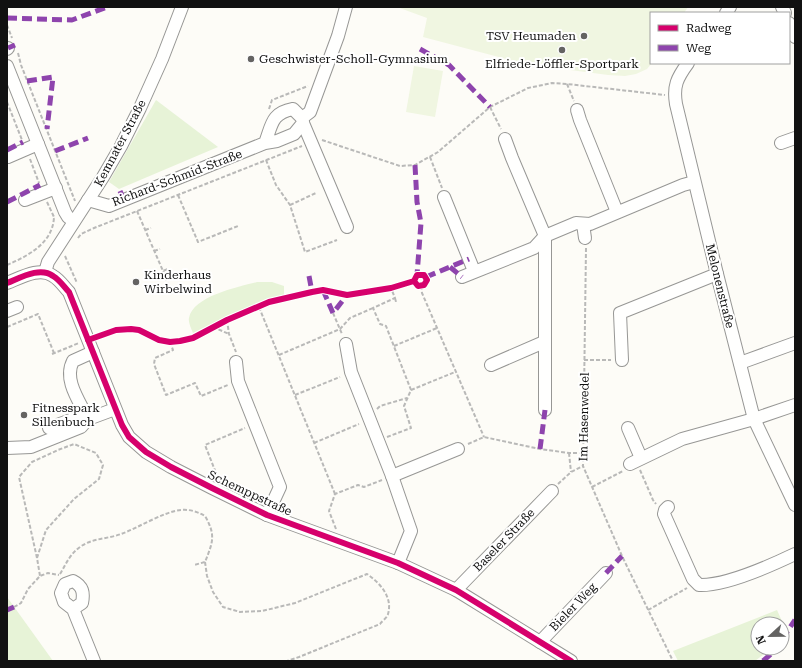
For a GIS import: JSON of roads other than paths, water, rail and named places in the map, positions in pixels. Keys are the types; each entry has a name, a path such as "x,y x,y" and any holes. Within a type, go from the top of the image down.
{"street":[{"name":"Kemnater Straße","path":"45,272 48,262 103,177 140,108 162,59 182,7"},
{"name":"Richard-Schmid-Straße","path":"88,200 109,206 265,143 277,141 294,134 310,112 338,36 346,7"},
{"path":"790,25 795,37"},
{"name":"Melonenstraße","path":"687,64 680,73 676,82 674,94 694,182 754,418 795,505"},
{"path":"7,66 11,87 38,144 65,212 68,217 74,221"},
{"path":"265,143 274,118 282,111 293,110 303,121 347,227"},
{"path":"577,110 618,212"},
{"path":"781,143 795,138"},
{"path":"505,139 545,236 545,410"},
{"path":"8,157 38,144"},
{"path":"462,277 534,248 545,236 576,223 590,224 683,185 694,182"},
{"path":"25,200 56,188"},
{"path":"444,197 474,271"},
{"path":"583,224 585,238"},
{"path":"7,283 28,275 45,272"},
{"name":"Schemppstraße","path":"45,272 52,275 69,292 122,425 130,437 146,452 212,488 267,515 398,563 456,590 571,661"},
{"path":"622,360 620,313 717,274"},
{"path":"491,365 544,342"},
{"path":"740,363 795,343"},
{"path":"346,344 346,375 366,420 378,440 411,530 398,563"},
{"path":"88,419 70,381 69,373 74,361 93,352"},
{"path":"236,362 238,381 280,487 267,515"},
{"path":"628,428 636,461 682,439 795,405"},
{"path":"7,448 31,447 81,427 88,419 115,409"},
{"path":"49,428 79,417 88,419"},
{"path":"392,476 458,449"},
{"name":"Baseler Straße","path":"456,590 552,491"},
{"path":"666,510 696,584 702,585 745,575 795,554"},
{"name":"Bieler Weg","path":"540,642 606,573"},
{"path":"73,608 82,603 84,594 79,584 73,581 62,580 60,593 64,602 73,608 94,661"}],"place":[{"name":"TSV Heumaden","path":"584,36"},
{"name":"Elfriede-Löffler-Sportpark","path":"562,50"},
{"name":"Geschwister-Scholl-Gymnasium","path":"251,59"},
{"name":"Kinderhaus Wirbelwind","path":"136,282"},
{"name":"Fitnesspark Sillenbuch","path":"24,415"}]}
